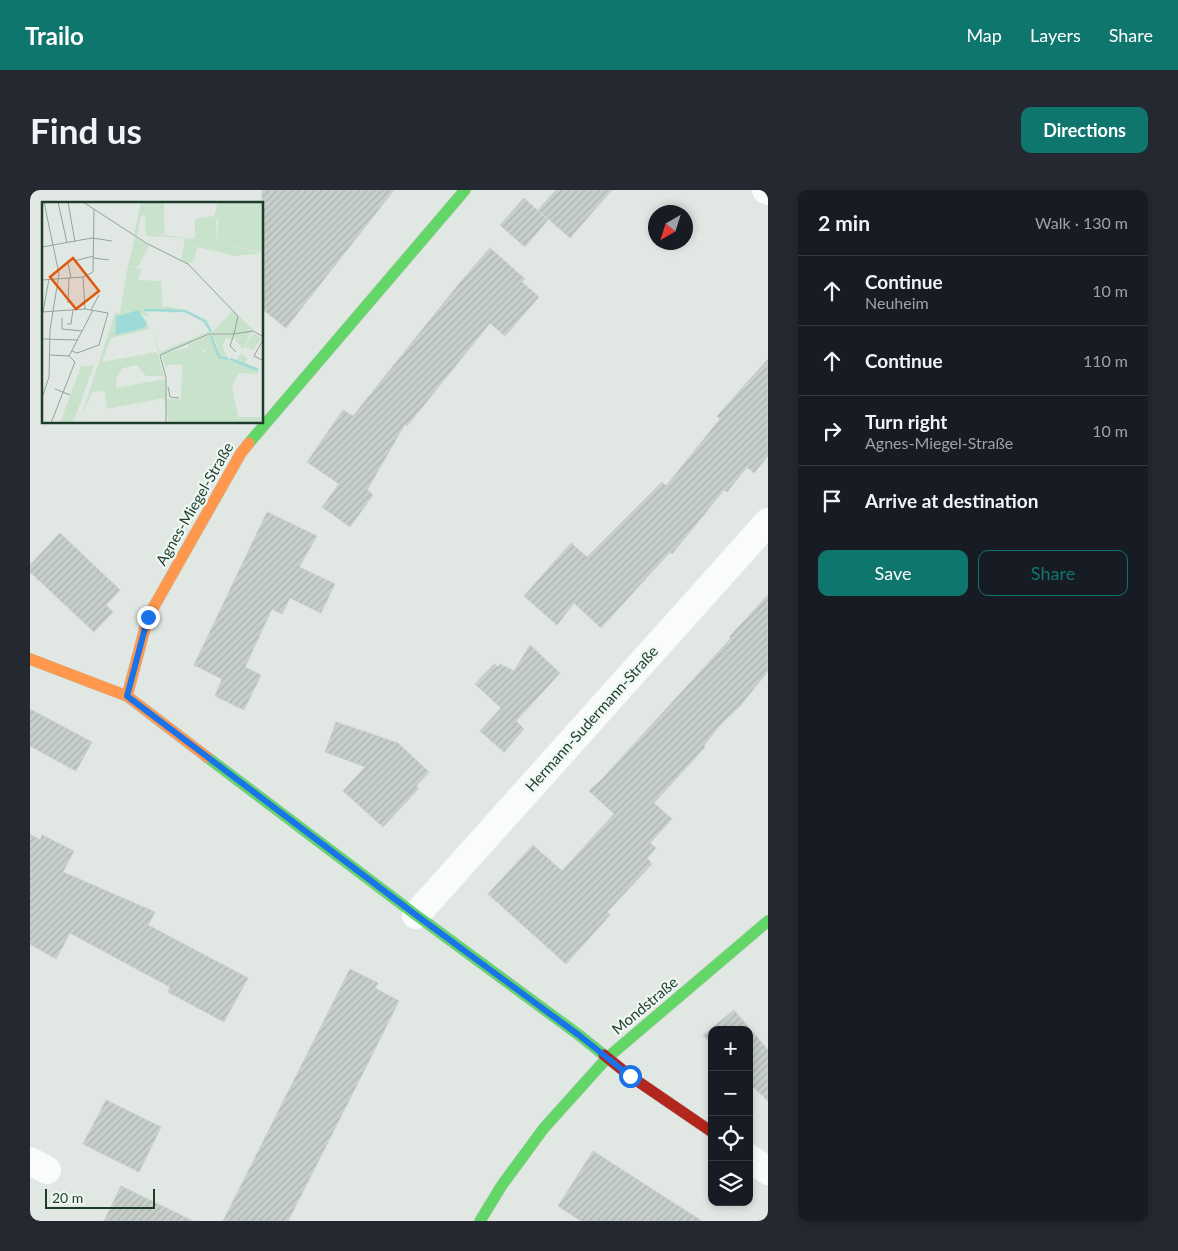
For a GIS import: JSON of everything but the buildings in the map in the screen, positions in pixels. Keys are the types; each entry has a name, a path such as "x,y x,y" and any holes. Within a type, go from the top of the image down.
{"street":[{"name":"Agnes-Miegel-Straße","path":"127,696 148,617 241,453 466,190"},
{"name":"Hermann-Sudermann-Straße","path":"416,915 768,522"},
{"path":"30,659 127,696 416,915 580,1036 630,1076 708,1129"},
{"name":"Mondstraße","path":"480,1221 502,1185 544,1128 607,1058 768,921"},
{"path":"753,1161 768,1171"}],"traffic: fast":[{"path":"249,443 465,190"},
{"path":"207,757 604,1055"},
{"path":"480,1221 502,1185 544,1128 607,1058 768,921"}],"traffic: slow":[{"path":"127,696 148,617 241,453 249,443"},
{"path":"30,659 127,696 207,757"}],"traffic: jam":[{"path":"604,1055 630,1076 708,1129"}],"route":[{"path":"148,617 127,696 416,915 580,1036 630,1076"}]}
